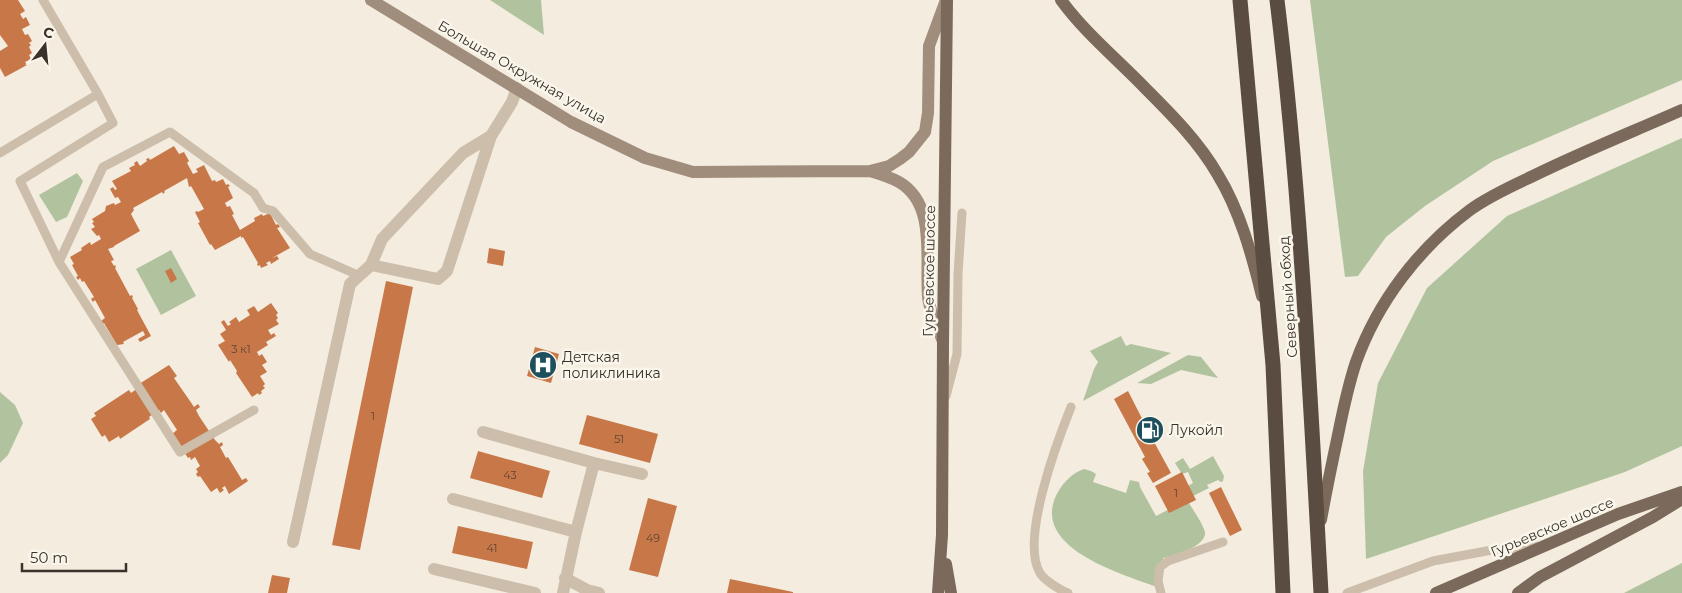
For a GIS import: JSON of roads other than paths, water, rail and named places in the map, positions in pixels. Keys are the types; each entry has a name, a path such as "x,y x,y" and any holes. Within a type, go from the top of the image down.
{"highway":[{"name":"Северный обход","path":"1240,0 1273,366 1283,593"},
{"name":"Северный обход","path":"1277,0 1295,177 1310,379 1321,593"}],"main road":[{"name":"Большая Окружная улица","path":"371,0 571,122 645,158 693,172 870,171"},
{"path":"870,171 889,166 909,152 924,132 928,113 929,46 946,0"},
{"name":"Гурьевское шоссе","path":"942,542 946,0"},
{"path":"1061,0 1095,40 1186,130 1219,176 1234,206 1256,271 1273,366"},
{"path":"1318,532 1343,406 1356,361 1378,315 1396,285 1413,263 1432,243 1471,209 1505,189 1555,165 1682,110"},
{"path":"870,171 903,184 921,207 925,220 928,298 943,342"},
{"name":"Гурьевское шоссе","path":"1436,593 1618,514 1682,492"},
{"path":"1518,593 1540,578 1653,517 1682,499"},
{"path":"938,593 942,542"},
{"path":"942,542 951,593"}],"street":[{"path":"371,265 438,279 447,271 491,136 512,102 517,88"},
{"path":"293,542 350,284 371,265 382,239 463,153 491,136"},
{"path":"483,432 594,463 642,474"},
{"path":"563,593 565,578 594,463"},
{"path":"453,499 576,532"},
{"path":"434,569 535,593"},
{"path":"565,578 587,590 599,593"}],"lane":[{"path":"43,0 113,123 20,181 59,262 180,452 254,410"},
{"path":"0,153 98,94"},
{"path":"59,262 104,167 170,132 254,193 263,208 273,211 310,254 360,276"},
{"path":"943,407 957,354 958,274 962,213"},
{"path":"1068,593 1060,590 1040,574 1033,549 1036,522 1054,449 1071,407"},
{"path":"1161,593 1158,581 1160,567 1168,561 1223,542"},
{"path":"1347,593 1433,561 1492,550 1546,545"}],"place":[{"name":"Детская поликлиника","path":"543,365"},
{"name":"Лукойл","path":"1150,430"}]}
